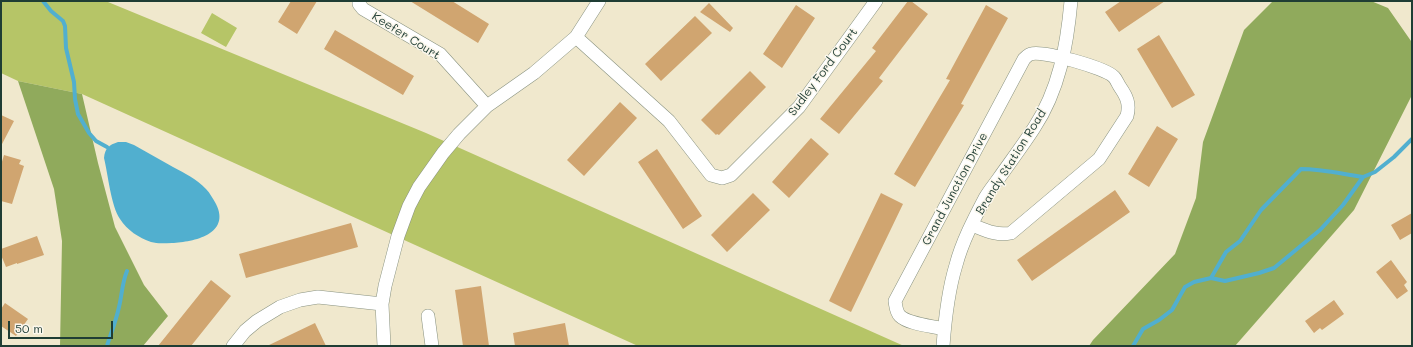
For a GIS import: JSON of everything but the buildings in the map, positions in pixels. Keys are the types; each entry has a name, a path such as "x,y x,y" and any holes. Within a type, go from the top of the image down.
{"street":[{"name":"Keefer Court","path":"359,1 359,4 363,9 440,54 487,106"},
{"path":"384,346 382,304 394,245 409,206 419,187 442,153 487,106 534,73 576,37 599,1"},
{"name":"Sudley Ford Court","path":"576,37 669,121 712,175 722,178 731,176 799,107 876,1"},
{"name":"Brandy Station Road","path":"943,346 944,329 956,264 986,196 1035,127 1054,88 1064,58 1071,1"},
{"name":"Grand Junction Drive","path":"944,329 906,320 900,316 896,308 895,301 1024,59 1031,54 1038,53 1064,58 1104,70 1114,76 1127,98 1129,107 1127,116 1099,159 1011,233 1003,235 972,225"},
{"path":"233,346 245,331 257,322 280,307 300,300 318,297 382,304"},
{"path":"428,316 432,346"}],"green space":[{"path":"1,1 108,2 426,133 904,346 638,346 82,94 18,81 1,73"},
{"path":"1273,1 1371,1 1388,8 1411,41 1412,95 1354,210 1235,346 1089,346 1175,254 1196,198 1203,142 1244,30"},
{"path":"212,13 237,28 226,47 201,33"},
{"path":"18,81 82,94 115,227 144,285 168,316 143,346 60,346 62,241 54,189"}],"water":[{"path":"118,142 126,142 134,145 199,182 213,198 216,204 219,214 219,223 214,229 200,238 190,241 162,243 154,243 138,236 130,230 120,219 114,206 104,158 108,147"}],"waterway":[{"path":"43,1 51,11 63,21 65,26 66,48 74,82 78,114 89,133 96,141 107,147"},
{"path":"1133,346 1143,329 1159,320 1172,310 1185,287 1194,282 1211,278 1225,281 1274,268 1320,230 1343,205 1363,177 1375,172 1394,157 1412,139"},
{"path":"1211,278 1226,252 1240,241 1261,210 1301,169 1363,177"},
{"path":"107,346 118,312 127,271"}]}
